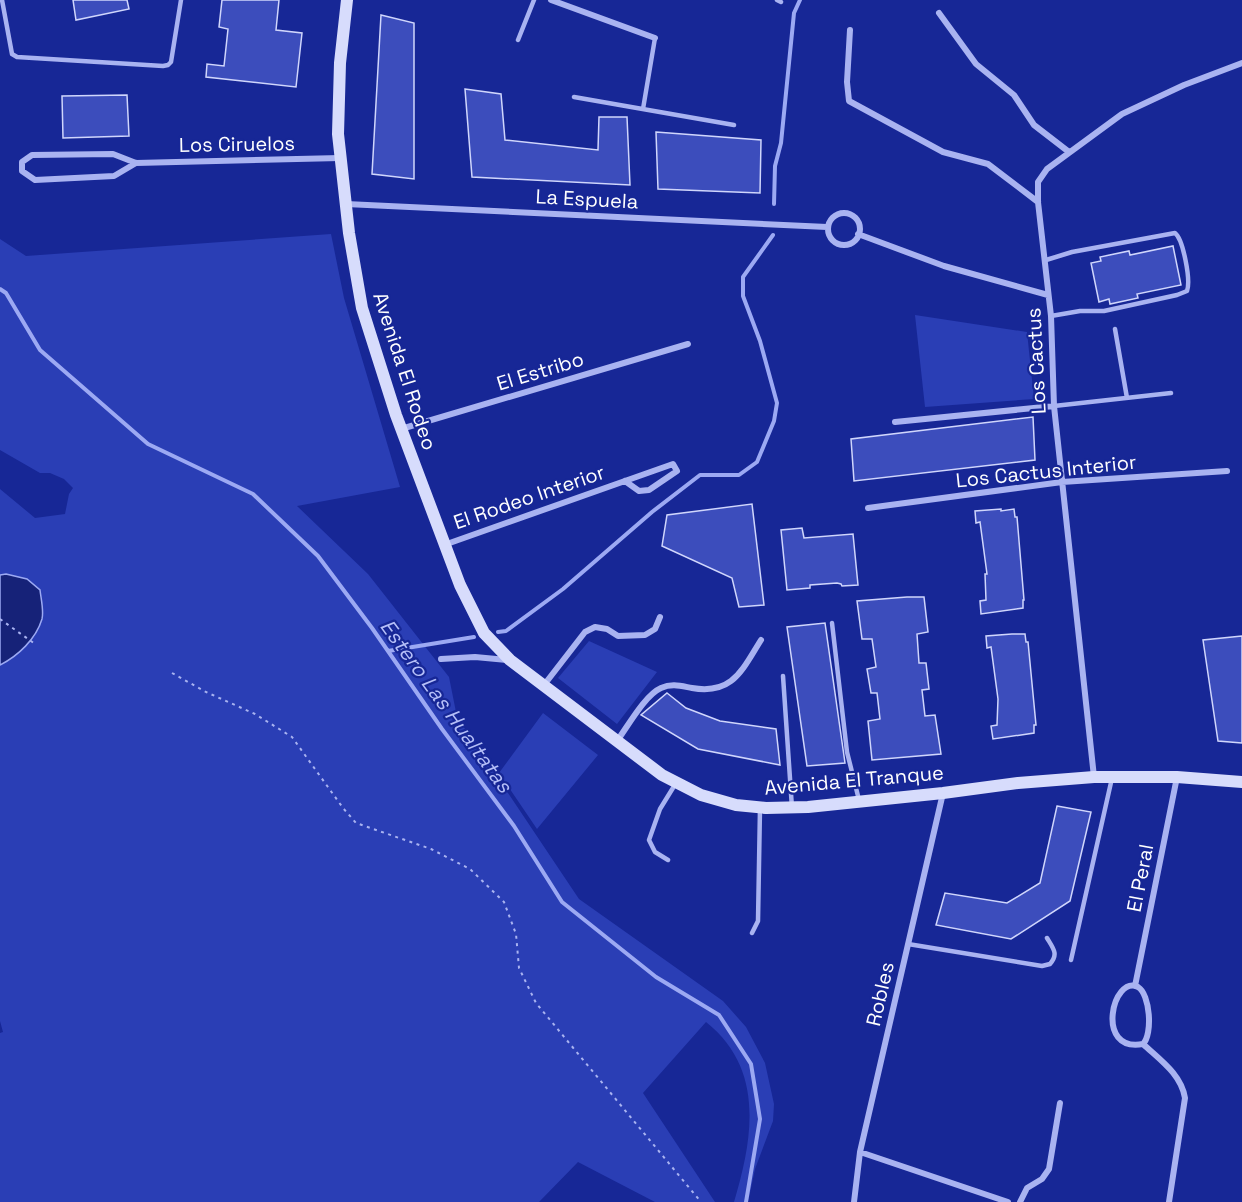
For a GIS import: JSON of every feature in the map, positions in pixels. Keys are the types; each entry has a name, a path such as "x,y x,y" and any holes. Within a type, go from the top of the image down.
{"street":[{"name":"Avenida El Rodeo","path":"347,0 340,69 338,119 340,158 352,256 364,317 401,429 460,585 484,633 510,660"},
{"path":"551,0 655,38"},
{"path":"939,13 976,64 1014,95 1034,125 1069,152"},
{"path":"850,30 847,82 849,101 943,152 988,164 1038,202"},
{"name":"Los Cactus","path":"1094,777 1054,406 1051,316 1037,187 1040,177 1047,169 1122,114 1184,85 1242,63"},
{"name":"Los Ciruelos","path":"136,163 114,176 35,180 22,171 22,162 32,155 113,153 136,163 340,158"},
{"name":"La Espuela","path":"345,204 827,227"},
{"path":"837,214 848,214 857,220 858,234 850,243 839,244 831,238 827,227 837,214"},
{"path":"858,234 944,266 1048,295"},
{"name":"El Estribo","path":"401,429 688,344"},
{"path":"895,422 1054,406"},
{"name":"El Rodeo Interior","path":"444,545 673,464 676,471 649,489 639,491 625,481"},
{"name":"Los Cactus Interior","path":"868,508 1062,482 1227,471"},
{"path":"544,685 585,632 595,627 618,636 645,635 655,629 660,616"},
{"path":"618,741 656,691 674,684 702,689 726,685 738,676 761,640"},
{"path":"441,659 475,657 510,660"},
{"name":"Avenida El Tranque","path":"510,660 655,770 676,783 701,795 760,808 792,808 860,802 943,794 1018,783 1094,777 1177,777 1242,782"},
{"name":"El Peral","path":"1135,986 1177,777"},
{"name":"Robles","path":"854,1202 860,1152 943,794"},
{"path":"1143,1044 1149,1035 1148,1013 1143,992 1135,986 1128,987 1122,991 1112,1008 1111,1017 1114,1029 1123,1041 1129,1044 1143,1044 1178,1078 1185,1098 1169,1202"},
{"path":"1020,1202 1027,1188 1042,1179 1049,1169 1060,1103"},
{"path":"860,1152 1008,1202"}],"lane":[{"path":"2,0 12,54 17,57 163,66 171,62 181,0"},
{"path":"518,40 534,0"},
{"path":"643,109 655,38"},
{"path":"574,97 734,125"},
{"path":"1046,260 1072,252 1175,233 1180,239 1189,281 1187,291 1178,295 1104,311 1080,310 1051,316"},
{"path":"1115,329 1127,398"},
{"path":"1054,406 1171,393"},
{"path":"832,623 847,752 860,802"},
{"path":"783,676 792,808"},
{"path":"1071,960 1113,777"},
{"path":"668,860 655,852 649,840 660,809 676,783"},
{"path":"752,933 758,921 760,808"},
{"path":"908,944 1042,966 1050,964 1055,954 1047,938"}],"path":[{"path":"0,619 35,644"},
{"path":"172,673 206,692 255,714 292,737 356,823 431,849 470,869 504,902 516,934 519,968 536,1004 701,1202"}],"shaded area":[{"path":"331,234 344,298 400,487 297,506 368,574 449,677 457,717 579,899 723,1001 746,1027 765,1063 774,1104 773,1121 755,1169 748,1202 734,1202 741,1178 749,1129 746,1083 738,1061 725,1041 706,1022 643,1093 715,1202 655,1202 578,1162 539,1202 0,1202 0,1033 3,1032 0,1021 0,665 10,660 6,574 0,575 0,489 35,518 65,514 69,494 73,488 64,479 50,473 40,473 0,450 0,239 26,256"},
{"path":"915,315 1027,332 1034,399 925,407"},
{"path":"6,574 27,579 40,590 43,616 26,646 0,665 0,575"},
{"path":"589,641 657,672 617,724 558,678"},
{"path":"543,713 598,755 537,829 499,773"}],"building":[{"path":"73,0 127,0 129,9 76,20"},
{"path":"222,0 279,0 276,30 302,33 296,87 206,77 207,64 224,66 228,29 219,27"},
{"path":"381,15 414,23 414,179 372,174"},
{"path":"465,89 501,94 505,140 598,150 599,117 627,117 630,185 472,177"},
{"path":"127,95 129,136 63,138 62,96"},
{"path":"656,132 761,140 760,193 658,189"},
{"path":"1173,246 1181,285 1137,294 1138,298 1110,304 1109,299 1099,302 1091,263 1101,261 1100,257 1129,251 1130,255"},
{"path":"1033,417 1035,460 854,481 851,439"},
{"path":"752,504 764,605 739,607 732,578 662,546 667,515"},
{"path":"1001,509 1001,511 1014,509 1015,517 1017,517 1023,608 981,614 980,601 986,600 985,574 987,574 980,522 976,523 975,511"},
{"path":"802,528 804,538 853,534 858,585 842,586 837,583 787,590 781,530"},
{"path":"924,597 928,632 917,634 919,663 926,663 929,689 922,690 925,716 935,715 941,754 872,760 868,721 880,719 877,693 871,693 867,669 876,667 872,639 862,639 857,601"},
{"path":"825,623 845,763 807,766 787,627"},
{"path":"1025,634 1026,642 1028,642 1036,725 1034,725 1034,733 993,739 991,726 997,725 998,699 991,647 987,648 986,636"},
{"path":"1242,636 1242,743 1218,741 1203,640"},
{"path":"667,693 686,708 720,721 776,729 780,765 698,749 641,715"},
{"path":"1057,806 1091,812 1070,901 1011,939 936,925 945,893 1007,903 1040,883"}],"waterway":[{"path":"774,204 775,166 781,143 794,13 800,0"},
{"path":"498,632 506,631 563,589 652,512 700,475 739,475 757,462 774,421 777,403 760,341 743,296 743,277 773,235"},
{"name":"Estero Las Hualtatas","path":"0,289 6,293 40,350 148,444 253,494 318,556 514,826 562,902 656,977 719,1015 751,1064 760,1119 746,1202"},
{"path":"388,651 474,637"}]}
